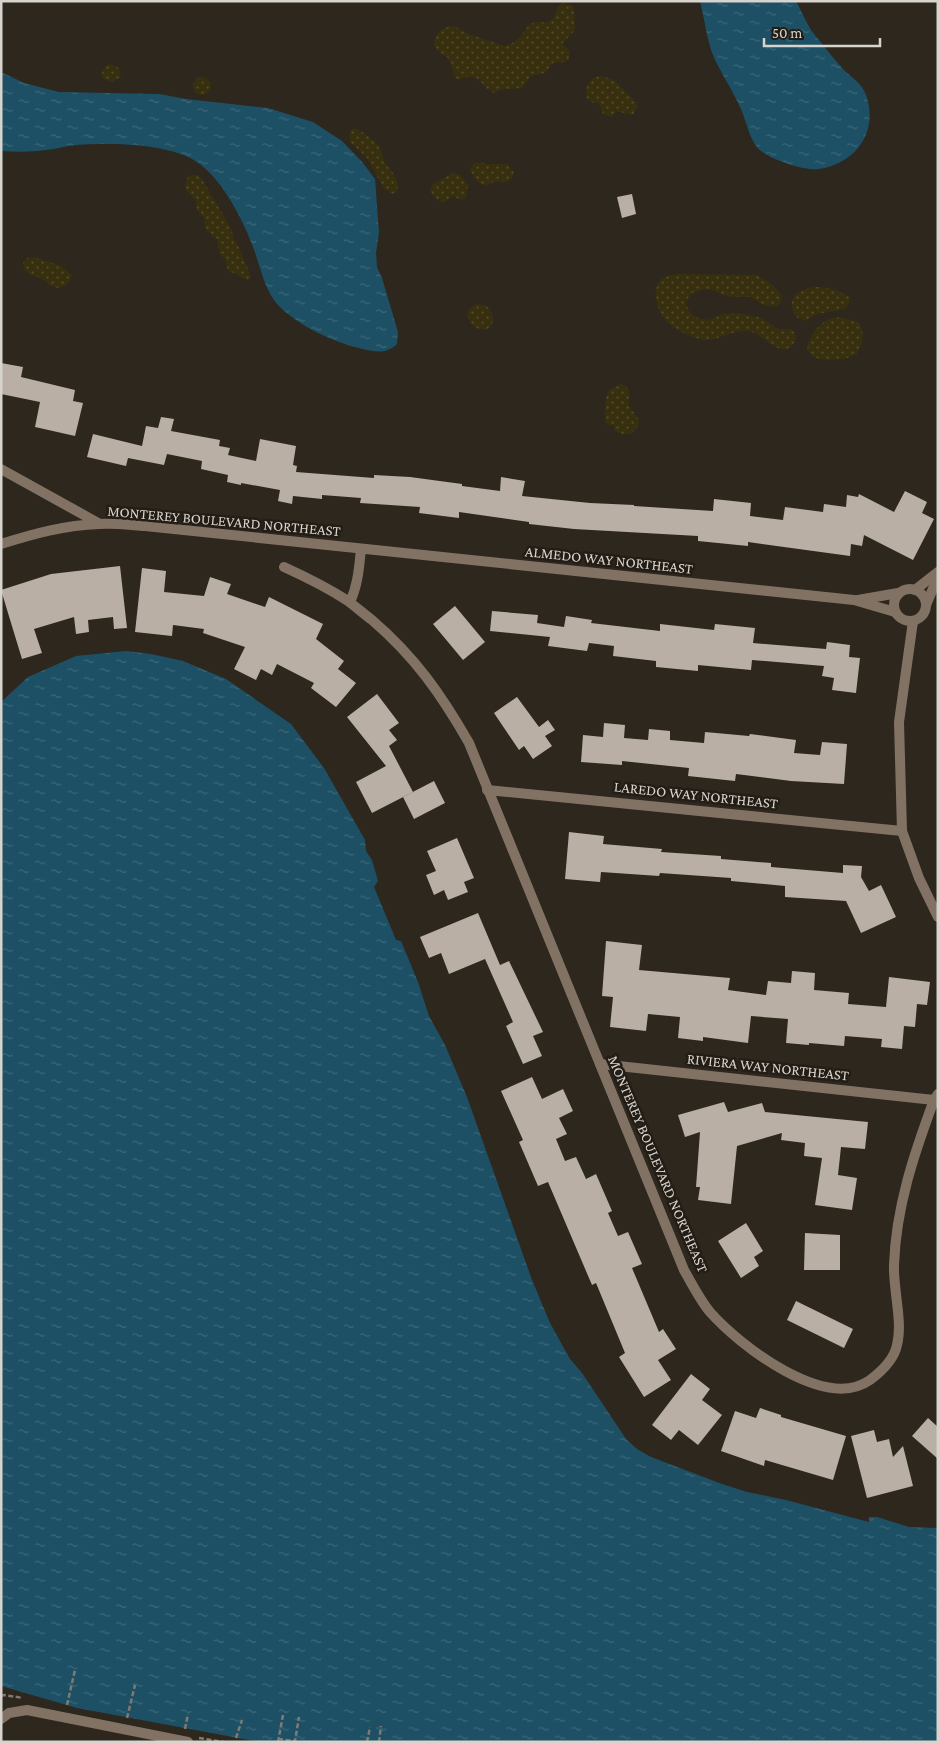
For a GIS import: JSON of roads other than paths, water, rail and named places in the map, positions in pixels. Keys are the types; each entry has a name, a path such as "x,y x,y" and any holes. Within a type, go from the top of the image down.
{"street":[{"path":"1,469 100,524"},
{"name":"MONTEREY BOULEVARD NORTHEAST","path":"1,544 46,531 100,524 145,526 361,549"},
{"path":"350,602 357,583 361,549"},
{"name":"ALMEDO WAY NORTHEAST","path":"361,549 854,600 895,612"},
{"name":"MONTEREY BOULEVARD NORTHEAST","path":"284,567 350,602 386,632 409,655 436,690 468,743 684,1270 709,1310 729,1331 753,1351 782,1370 809,1382 848,1388 864,1384 878,1374 891,1360 898,1344 894,1266 896,1232 903,1196 916,1149 936,1097"},
{"path":"915,590 938,572"},
{"path":"926,605 923,595 915,590 906,589 898,593 894,602 895,612 902,620 913,621 922,616 938,577"},
{"name":"ALMEDO WAY NORTHEAST","path":"854,600 898,593"},
{"path":"913,621 899,722 902,831 919,878 938,917"},
{"name":"LAREDO WAY NORTHEAST","path":"487,790 902,831"},
{"name":"RIVIERA WAY NORTHEAST","path":"600,1064 936,1097"},
{"path":"1,1719 9,1713 27,1710 188,1742"}],"water":[{"path":"700,1 796,1 814,34 842,68 860,85 866,95 869,108 867,133 853,153 832,166 812,169 789,164 761,151 754,142 737,101 712,53"},
{"path":"1,72 24,83 59,92 159,94 186,99 268,108 313,122 342,141 375,179 379,233 376,253 377,267 398,332 397,344 387,350 377,352 345,344 300,323 281,308 267,288 249,236 229,198 212,175 192,159 166,150 120,144 76,145 50,150 1,151"},
{"path":"126,651 183,661 226,679 291,724 324,768 365,840 366,851 372,860 378,881 374,887 396,940 401,941 418,982 429,1016 445,1045 467,1097 532,1280 550,1323 570,1359 582,1373 626,1439 637,1449 651,1457 747,1492 786,1500 869,1522 869,1517 877,1517 909,1527 938,1528 938,1742 260,1742 77,1708 1,1686 1,702 28,677 76,656"}]}
